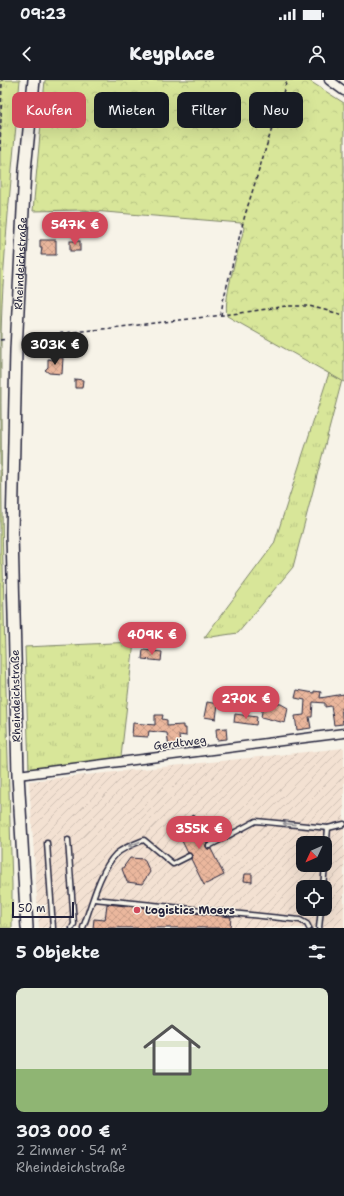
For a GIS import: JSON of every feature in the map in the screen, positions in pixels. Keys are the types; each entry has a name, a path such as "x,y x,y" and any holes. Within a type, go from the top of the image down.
{"main road":[{"name":"Rheindeichstraße","path":"27,928 18,775 12,534 17,338 25,170 34,80"}],"street":[{"path":"329,80 344,91"},
{"name":"Gerdtweg","path":"18,775 344,733"}],"lane":[{"path":"209,846 256,821 328,828 344,824"},
{"path":"327,836 328,828"},
{"path":"68,840 74,924 72,928"},
{"path":"83,928 104,871 110,861 125,848 144,840 173,864 189,856"},
{"path":"47,843 53,928"},
{"path":"94,899 300,920 308,924 309,928"},
{"path":"319,928 320,916"}],"path":[{"path":"0,151 2,80"},
{"path":"221,315 223,301 246,215 287,80"},
{"path":"17,338 247,312 286,306 309,306 344,315"}],"shaded area":[{"path":"344,748 344,928 39,928 29,781"}],"green space":[{"path":"0,80 20,80 19,92 12,92 12,128 16,128 6,238 1,334 2,540 12,928 0,928"},
{"path":"45,80 308,80 344,103 344,382 227,316 226,307 229,285 244,228 241,223 80,210 33,211 41,128 86,128 86,92 44,92"},
{"path":"329,373 342,380 293,567 238,633 204,638 274,544"},
{"path":"134,642 121,757 29,770 25,647"}],"building":[{"path":"40,240 56,240 56,255 41,255 42,247 40,247"},
{"path":"70,241 80,241 80,251 70,251"},
{"path":"53,358 63,358 62,374 49,373 45,370 48,367 48,359 53,360"},
{"path":"75,379 83,380 82,388 75,388"},
{"path":"143,650 162,652 161,661 142,659"},
{"path":"297,690 314,693 314,691 321,692 320,698 344,694 344,708 341,708 343,724 334,725 331,706 325,707 325,703 313,702 312,717 309,717 311,728 297,730 295,716 304,715 305,700 295,698"},
{"path":"264,701 281,704 288,708 285,723 261,717"},
{"path":"207,702 218,704 216,719 204,717"},
{"path":"235,714 257,717 256,725 234,722"},
{"path":"155,715 163,715 162,719 167,720 167,726 183,725 183,728 186,728 186,736 179,735 180,746 169,747 167,733 149,731 148,737 132,736 133,723 155,725"},
{"path":"226,728 227,739 217,740 216,729"},
{"path":"194,815 208,843 206,844 206,847 211,849 224,875 204,885 191,859 192,855 188,853 174,825"},
{"path":"130,858 144,859 150,872 142,884 127,882 122,869"},
{"path":"245,874 252,874 252,882 244,881"},
{"name":"Logistics Moers","path":"107,904 231,917 230,928 93,928 94,919 105,920"}],"place":[{"name":"Logistics Moers","path":"137,910"}]}
